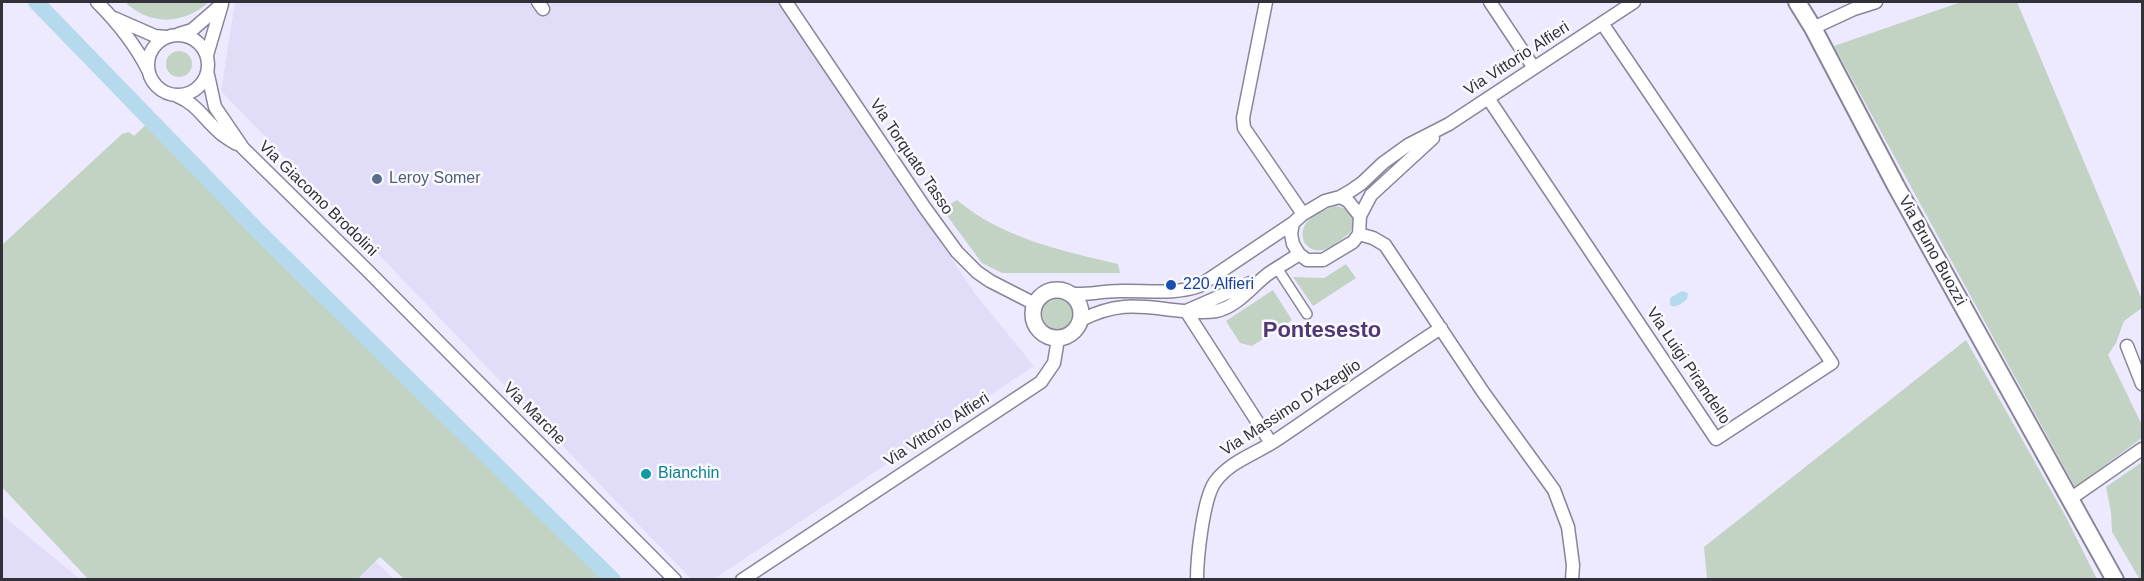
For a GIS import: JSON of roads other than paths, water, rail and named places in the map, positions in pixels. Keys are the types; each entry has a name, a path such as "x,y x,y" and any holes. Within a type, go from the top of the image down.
{"main road":[{"name":"Via Bruno Buozzi","path":"1797,2 1896,186 2115,579"}],"street":[{"path":"97,2 112,17 139,53 151,79 158,87 176,96 186,95 203,84 208,75 209,65 207,55 195,39 185,35 155,36 112,17"},
{"name":"Via Torquato Tasso","path":"786,2 957,252 977,272 990,281 1035,304"},
{"path":"1266,2 1243,118 1244,128 1303,214"},
{"path":"1490,2 1534,68"},
{"name":"Via Vittorio Alfieri","path":"1072,294 1086,295 1115,291 1185,291 1199,286 1303,214 1324,201 1340,197 1362,183 1408,145 1449,124 1634,2"},
{"path":"1813,28 1854,9 1876,2"},
{"path":"148,70 151,51 158,43 170,36 192,30 222,3"},
{"path":"207,55 222,3"},
{"name":"Via Luigi Pirandello","path":"1488,98 1716,439 1832,363 1602,23"},
{"name":"Via Giacomo Brodolini","path":"208,75 215,107 243,148 369,272"},
{"name":"Via Giacomo Brodolini","path":"176,96 189,100 217,131 243,148"},
{"name":"Via Vittorio Alfieri","path":"1359,234 1360,216 1371,195 1449,124"},
{"path":"1340,197 1348,201 1360,216"},
{"path":"1293,223 1293,244 1299,254 1307,260 1323,260 1353,242 1359,234 1385,245 1554,490 1568,527 1573,566 1572,579"},
{"path":"1081,320 1080,303 1072,294 1051,290 1041,295 1035,304 1034,324 1048,337 1058,339 1070,335 1081,320 1100,310 1117,306 1144,306 1198,313 1216,311 1229,307 1273,271 1299,254"},
{"path":"1273,271 1307,314"},
{"name":"Via Marche","path":"369,272 675,579"},
{"path":"1186,311 1271,443"},
{"name":"Via Massimo D'Azeglio","path":"1197,579 1197,554 1209,493 1214,483 1230,467 1271,443 1441,328"},
{"name":"Via Vittorio Alfieri","path":"742,579 1041,382 1054,363 1058,339"},
{"path":"2127,346 2142,384"},
{"path":"2070,499 2142,448"}],"water":[{"path":"1682,291 1688,293 1687,299 1677,306 1670,305 1670,298"}],"waterway":[{"path":"36,2 263,236 613,580"}],"place":[{"name":"Leroy Somer","path":"377,179"},
{"name":"220 Alfieri","path":"1171,285"},
{"name":"Bianchin","path":"646,474"}],"district":[{"name":"Pontesesto","path":"1322,331"}]}
